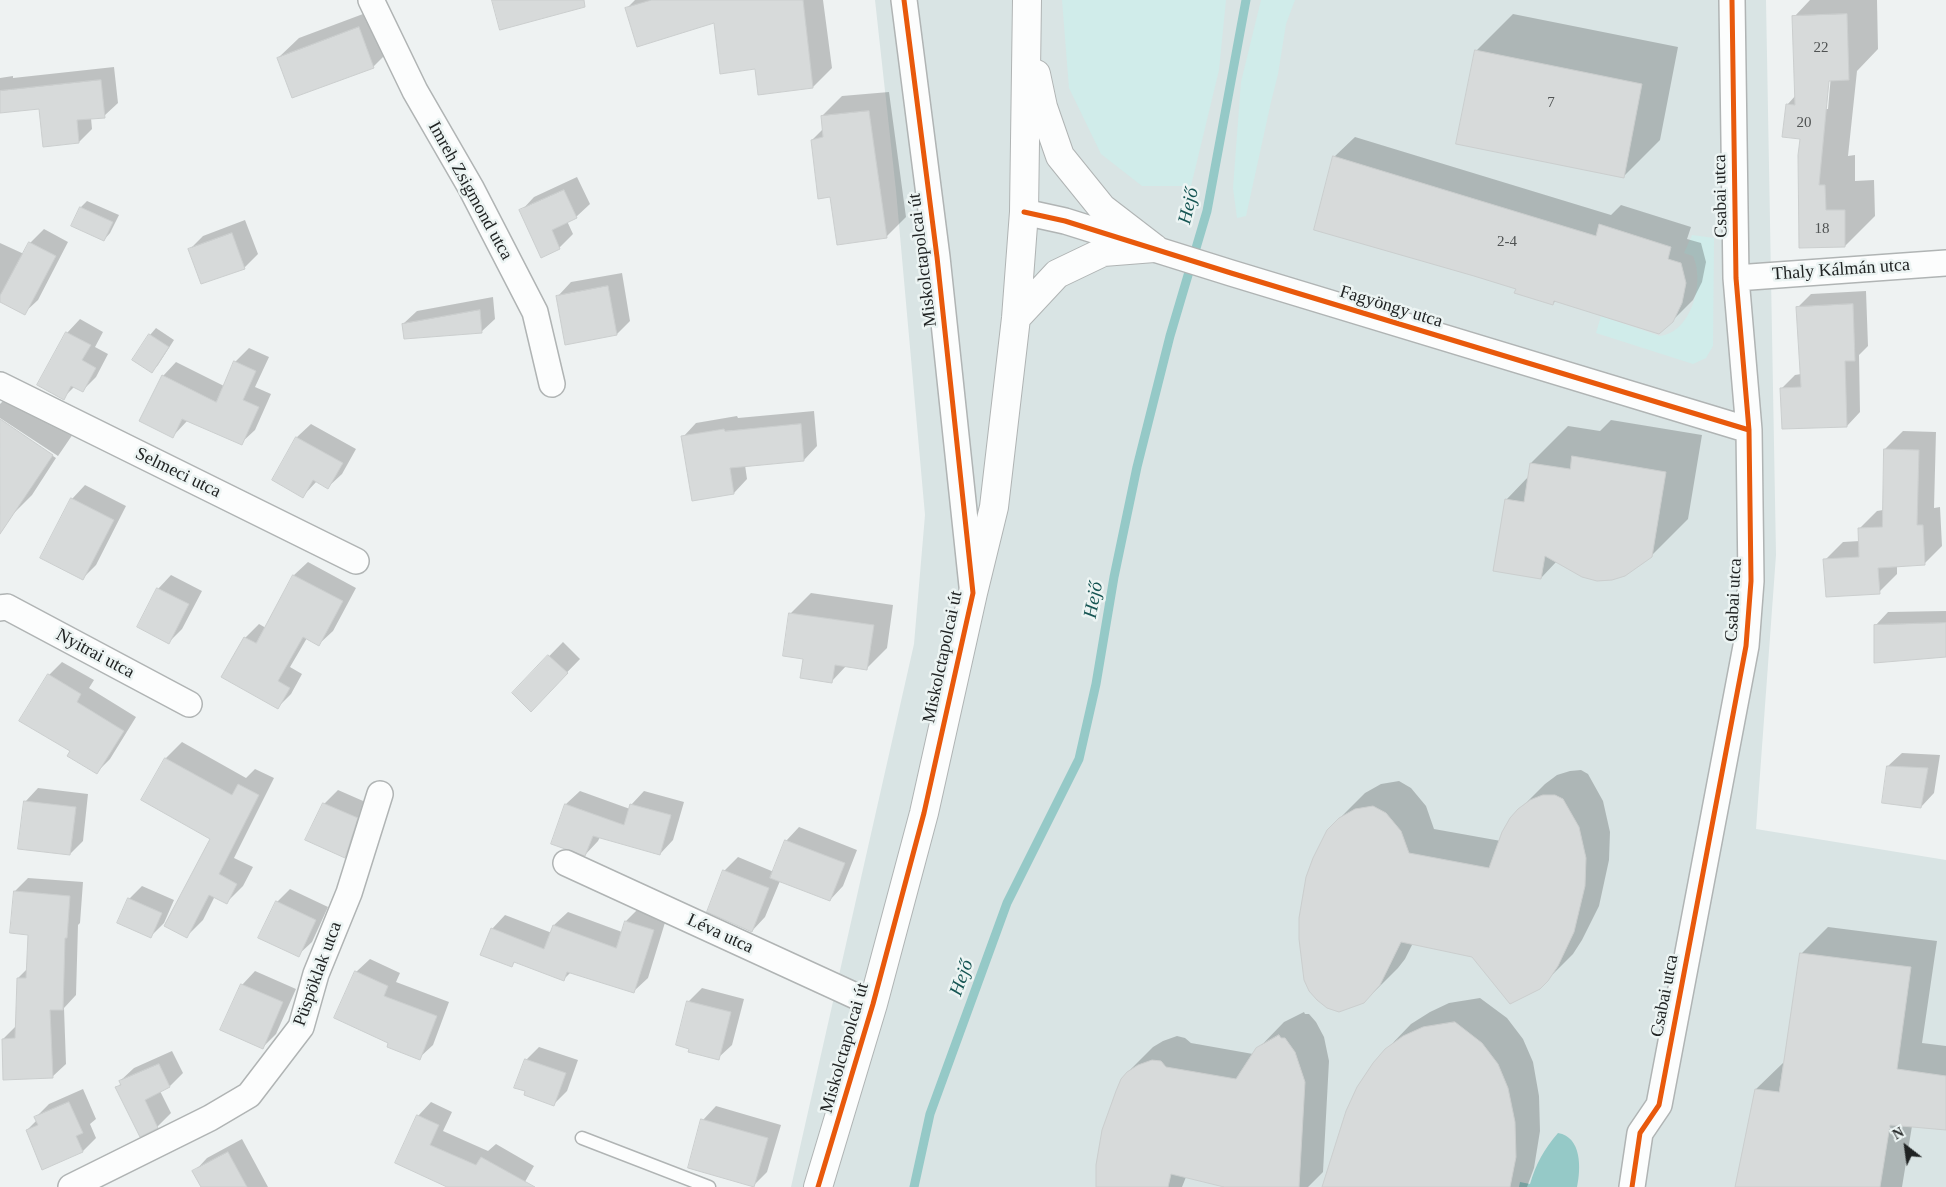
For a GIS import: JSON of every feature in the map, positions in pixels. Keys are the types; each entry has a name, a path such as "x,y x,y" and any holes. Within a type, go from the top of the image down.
{"street":[{"name":"Miskolctapolcai út","path":"904,0 937,257 973,593"},
{"name":"Csabai utca","path":"1632,1187 1640,1133 1659,1105 1746,646 1751,581 1749,430 1736,278 1732,0"},
{"name":"Imreh Zsigmond utca","path":"375,2 415,91 471,188 535,312 552,384"},
{"name":"Miskolctapolcai út","path":"818,1187 873,1004 924,813 994,507 1016,318 1024,212 1026,12"},
{"path":"1026,12 1043,107 1060,156 1102,208 1154,248"},
{"name":"Fagyöngy utca","path":"1024,212 1065,220 1231,273 1749,430"},
{"path":"1016,318 1057,274 1102,252 1154,248"},
{"name":"Thaly Kálmán utca","path":"1736,278 1946,263"},
{"name":"Selmeci utca","path":"0,385 356,561"},
{"name":"Nyitrai utca","path":"0,608 7,607 189,704"},
{"name":"Püspöklak utca","path":"72,1187 210,1118 249,1095 300,1027 316,974 349,893 380,794"},
{"name":"Léva utca","path":"566,863 873,1004"}],"lane":[{"path":"582,1138 709,1187"}],"shaded area":[{"path":"875,0 1766,0 1776,555 1756,829 1946,860 1946,1187 791,1187 914,644 925,515 896,191"},
{"path":"1062,0 1226,0 1219,70 1191,186 1142,186 1101,154 1069,88"},
{"path":"1261,0 1295,0 1286,24 1278,74 1246,216 1237,218 1233,188 1241,82"},
{"path":"1692,235 1714,238 1713,346 1706,358 1693,364 1596,333 1601,316 1660,336 1678,328 1690,312 1696,291 1697,270 1695,262 1693,256 1684,253"}],"water":[{"path":"1558,1133 1566,1136 1576,1147 1579,1163 1577,1187 1519,1187 1520,1182 1530,1184 1541,1157"}],"building":[{"path":"492,0 584,0 585,7 500,30"},
{"path":"652,0 803,0 813,88 758,95 755,69 720,74 714,23 637,47 625,8"},
{"path":"1847,14 1849,80 1829,81 1819,185 1825,185 1826,210 1845,210 1845,247 1799,248 1798,155 1800,139 1782,137 1786,104 1795,105 1792,16"},
{"path":"359,27 374,68 292,98 277,58"},
{"path":"1475,50 1642,84 1624,178 1456,144"},
{"path":"101,80 105,118 77,120 79,143 43,147 39,109 0,113 0,91"},
{"path":"869,111 887,238 837,245 830,197 818,199 811,140 823,137 821,116"},
{"path":"1333,156 1596,236 1599,224 1671,247 1668,259 1681,263 1686,283 1682,303 1673,322 1659,334 1554,301 1553,305 1514,293 1516,289 1314,230"},
{"path":"564,190 577,218 552,230 560,249 541,258 519,210"},
{"path":"80,207 113,222 104,241 71,226"},
{"path":"232,233 245,269 201,284 188,249"},
{"path":"29,242 56,256 25,315 0,302 0,296"},
{"path":"608,286 617,335 565,345 556,296"},
{"path":"1853,304 1855,361 1845,361 1847,427 1782,429 1780,388 1801,387 1796,307"},
{"path":"480,310 482,333 404,339 402,324"},
{"path":"66,332 91,345 82,360 96,368 83,392 71,386 64,400 37,385"},
{"path":"149,334 169,347 152,373 132,360"},
{"path":"234,361 256,371 243,400 259,407 242,445 182,419 173,438 139,421 162,375 216,402"},
{"path":"0,419 53,455 0,534"},
{"path":"801,424 804,461 730,468 734,494 692,501 681,436 724,429 725,431"},
{"path":"296,437 343,463 328,489 313,480 303,498 272,480"},
{"path":"1884,449 1919,450 1917,525 1923,525 1925,565 1878,568 1880,594 1826,597 1823,559 1859,557 1858,528 1882,527"},
{"path":"1572,456 1666,472 1652,557 1625,576 1612,580 1597,581 1582,577 1545,556 1541,579 1493,571 1505,499 1524,502 1530,463 1570,469"},
{"path":"71,498 114,520 83,580 40,558"},
{"path":"293,575 343,601 319,646 303,637 278,681 290,688 278,709 221,677 244,637 256,643"},
{"path":"157,588 189,604 169,644 137,627"},
{"path":"789,613 874,625 867,670 835,665 832,683 800,678 803,659 783,656"},
{"path":"1946,623 1946,657 1874,663 1874,625"},
{"path":"548,655 568,673 531,712 512,693"},
{"path":"48,674 81,694 77,702 124,731 97,774 67,756 70,751 19,721"},
{"path":"165,758 232,795 238,784 259,795 219,874 237,884 227,904 209,895 187,938 164,926 210,839 141,800"},
{"path":"1887,766 1928,768 1921,808 1882,803"},
{"path":"1543,795 1555,795 1563,799 1579,827 1586,858 1585,886 1574,932 1558,966 1540,989 1510,1004 1472,957 1401,942 1380,985 1364,1003 1339,1012 1327,1008 1309,991 1304,980 1299,939 1299,918 1306,877 1327,830 1339,818 1355,809 1373,806 1386,813 1401,831 1409,853 1489,868 1502,832 1510,818 1530,800"},
{"path":"24,801 76,807 70,855 18,849"},
{"path":"323,803 358,818 345,858 305,840"},
{"path":"565,804 624,825 630,804 671,815 660,855 593,836 585,856 551,844"},
{"path":"785,840 845,863 830,901 770,878"},
{"path":"723,870 769,888 752,932 707,912"},
{"path":"14,891 70,896 67,938 65,938 63,1010 50,1010 53,1078 3,1080 2,1039 15,1038 17,978 26,978 28,935 10,933"},
{"path":"128,898 162,913 151,938 117,923"},
{"path":"276,901 316,920 299,957 258,938"},
{"path":"625,921 654,930 634,993 567,972 564,981 514,962 512,967 480,955 491,928 544,949 553,925 616,948"},
{"path":"1800,953 1911,967 1897,1069 1946,1076 1946,1130 1890,1125 1880,1187 1735,1187 1755,1089 1779,1092"},
{"path":"355,971 388,986 384,996 437,1016 420,1060 387,1047 388,1043 334,1018"},
{"path":"241,984 283,1002 263,1049 220,1030"},
{"path":"687,1001 731,1012 719,1060 688,1052 689,1049 676,1045"},
{"path":"1455,1022 1482,1043 1498,1064 1508,1088 1515,1122 1516,1157 1510,1187 1322,1187 1346,1111 1357,1087 1373,1063 1385,1049 1403,1036 1423,1027"},
{"path":"1279,1035 1281,1038 1285,1038 1295,1052 1305,1082 1299,1187 1224,1187 1171,1174 1168,1187 1096,1187 1096,1165 1102,1130 1121,1079 1127,1072 1138,1065 1152,1060 1161,1061 1166,1067 1236,1079 1256,1048"},
{"path":"525,1059 566,1073 554,1106 524,1095 525,1091 514,1088"},
{"path":"159,1064 170,1087 145,1100 158,1128 140,1137 115,1087 121,1085 119,1081"},
{"path":"69,1102 83,1133 76,1136 83,1152 42,1170 26,1130 38,1125 34,1117"},
{"path":"417,1115 439,1125 430,1145 476,1165 481,1157 535,1187 447,1187 395,1163"},
{"path":"701,1119 768,1138 754,1187 688,1168"},
{"path":"228,1152 247,1187 201,1187 192,1171"}],"waterway":[{"name":"Hejő","path":"914,1187 930,1114 1007,903 1079,759 1096,684 1114,577 1137,467 1170,336 1207,211 1246,0"}],"cycle path":[{"path":"818,1187 873,1004 924,813 973,593 937,257 904,0"},
{"path":"1632,1187 1640,1133 1659,1105 1746,646 1751,581 1749,430 1736,278 1732,0"},
{"path":"1024,212 1065,221 1749,430"}]}
